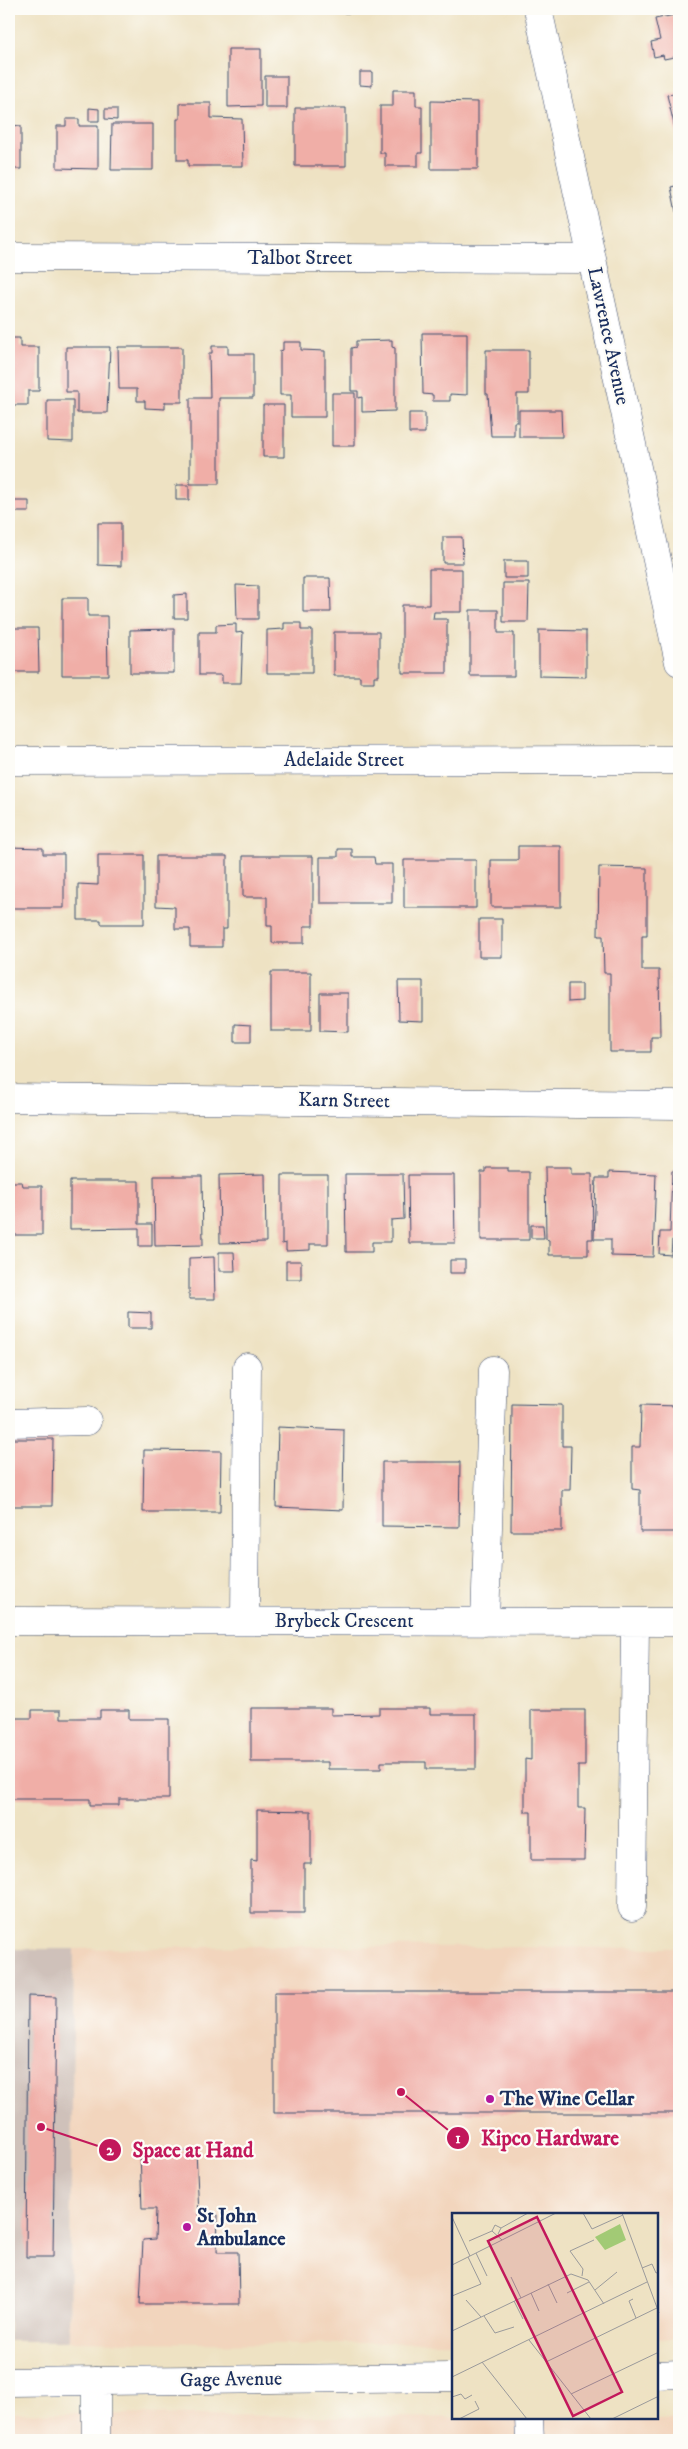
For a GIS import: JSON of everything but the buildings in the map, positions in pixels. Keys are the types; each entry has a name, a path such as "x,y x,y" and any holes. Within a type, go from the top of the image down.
{"street":[{"name":"Lawrence Avenue","path":"538,9 679,662"},
{"name":"Talbot Street","path":"9,257 591,259"},
{"name":"Adelaide Street","path":"9,761 679,760"},
{"name":"Karn Street","path":"9,1098 679,1104"},
{"path":"245,1621 247,1366"},
{"path":"485,1622 493,1370"},
{"path":"9,1423 87,1421"},
{"name":"Brybeck Crescent","path":"9,1621 679,1622"},
{"path":"632,1907 635,1622"},
{"path":"658,2374 679,2374"},
{"name":"Gage Avenue","path":"9,2382 452,2377"},
{"path":"96,2381 96,2440"},
{"path":"529,2419 530,2440"}],"shaded area":[{"path":"263,1946 679,1948 679,2338 658,2339 658,2213 452,2213 452,2342 270,2344 69,2341 74,1949"},
{"path":"9,1949 74,1949 69,2341 9,2341"},
{"path":"9,2413 679,2420 679,2440 9,2440"}],"place":[{"name":"Kipco Hardware","path":"401,2092"},
{"name":"The Wine Cellar","path":"490,2099"},
{"name":"Space at Hand","path":"41,2127"},
{"name":"St John Ambulance","path":"187,2227"}]}
